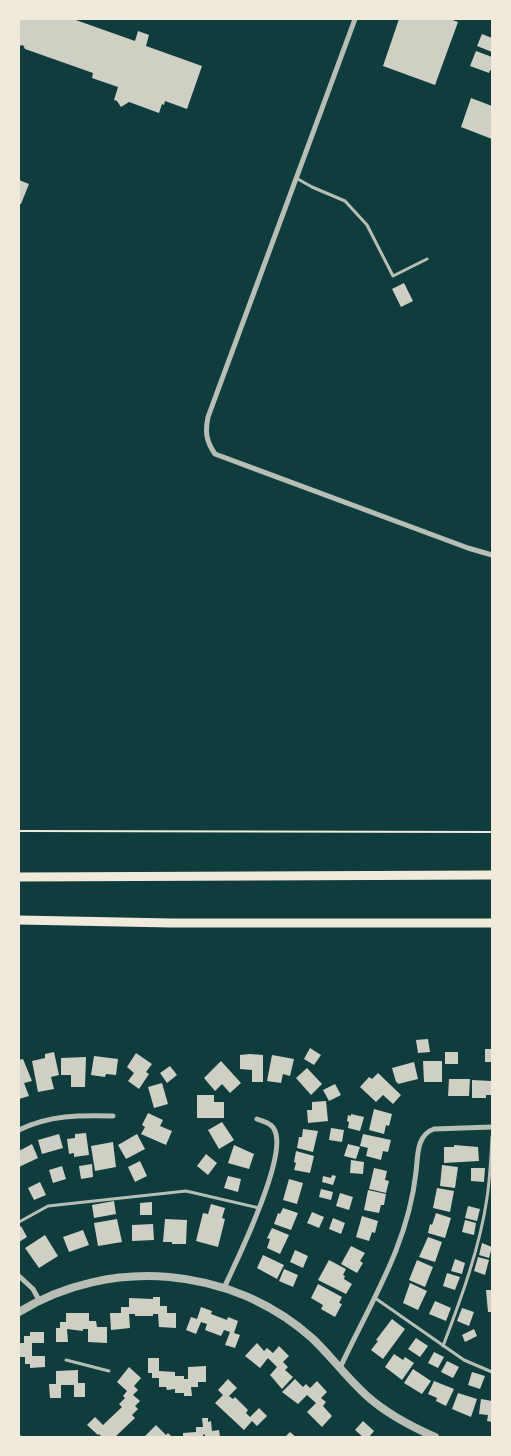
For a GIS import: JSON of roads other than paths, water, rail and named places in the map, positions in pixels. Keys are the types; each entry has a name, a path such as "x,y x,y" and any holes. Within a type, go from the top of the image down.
{"main road":[{"path":"19,877 492,875"},
{"path":"19,920 492,923"}],"street":[{"path":"355,19 208,417 205,432 208,445 215,454 468,548 492,555"},
{"path":"19,1130 39,1121 62,1116 113,1116"},
{"path":"224,1288 260,1208 274,1158 277,1137 275,1130 271,1124 257,1119"},
{"path":"339,1369 391,1264 406,1226 419,1147 427,1132 439,1128 492,1127"},
{"path":"19,1276 40,1300"},
{"path":"19,1312 40,1300 80,1285 124,1276 172,1276 224,1288 267,1306 289,1320 312,1339 339,1369 384,1410 412,1427 435,1437"}],"lane":[{"path":"296,178 345,201 367,226 393,276 427,259"},
{"path":"443,1346 460,1303 472,1262 487,1198 492,1137"},
{"path":"19,1222 48,1206 186,1191 260,1208"},
{"path":"375,1298 464,1360 492,1372"},
{"path":"66,1360 109,1371"}]}
